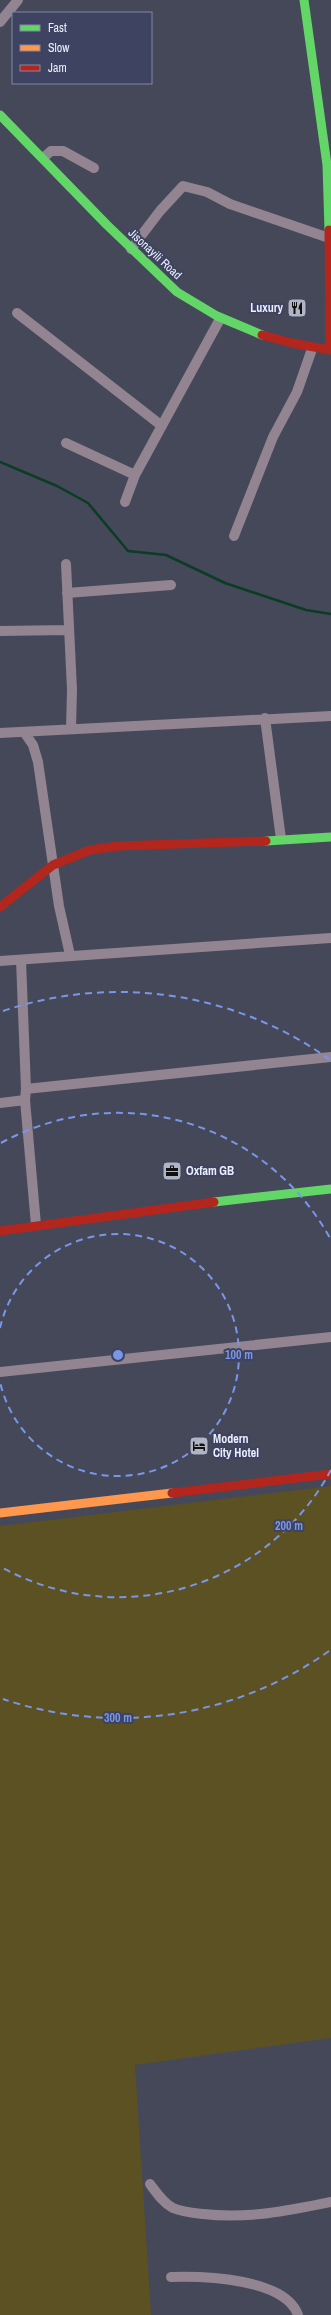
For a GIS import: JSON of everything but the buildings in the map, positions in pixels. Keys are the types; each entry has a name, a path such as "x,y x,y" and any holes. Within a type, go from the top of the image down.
{"street":[{"path":"304,0 307,44 314,75 327,164 330,350"},
{"path":"0,22 14,1"},
{"name":"Jisonayili Road","path":"2,121 43,158 131,249 181,295 220,319 252,332 312,349 330,350"},
{"path":"43,158 51,151 63,151 94,168"},
{"path":"131,249 160,211 183,186 207,192 230,204 329,238"},
{"path":"17,313 162,426"},
{"path":"125,502 135,474 220,319"},
{"path":"234,536 273,437 297,392 312,349"},
{"path":"66,443 135,474"},
{"path":"66,564 71,728"},
{"path":"67,593 171,585"},
{"path":"0,631 68,630"},
{"path":"0,733 71,728 167,725 265,718 331,716"},
{"path":"265,718 281,839"},
{"path":"24,732 33,745 38,762 52,865 70,955"},
{"path":"0,907 52,865 90,850 118,846 220,844 331,837"},
{"path":"0,961 70,955 150,952 232,944 331,938"},
{"path":"20,960 26,1089 25,1100 36,1225"},
{"path":"26,1089 331,1058"},
{"path":"0,1103 25,1100"},
{"path":"0,1231 261,1196 331,1189"},
{"path":"0,1372 331,1337"},
{"path":"0,1513 331,1474"},
{"path":"150,2184 173,2208 189,2212 222,2216 250,2216 331,2202"},
{"path":"170,2277 210,2277 241,2282 270,2290 284,2297 298,2315"}],"shaded area":[{"path":"331,1486 331,2038 135,2065 151,2315 0,2315 0,1526"}],"waterway":[{"path":"0,462 57,486 88,503 128,551 166,555 225,583 306,610 331,614"}],"traffic: fast":[{"path":"304,0 327,165 329,230"},
{"path":"0,115 107,225 177,292 217,316 262,335"},
{"path":"266,841 331,837"},
{"path":"214,1202 331,1189"}],"traffic: slow":[{"path":"0,1513 172,1493"}],"traffic: jam":[{"path":"329,230 330,350"},
{"path":"262,335 292,343 331,350"},
{"path":"0,907 53,865 90,850 118,846 266,841"},
{"path":"0,1231 214,1202"},
{"path":"172,1493 331,1474"}],"place":[{"name":"Luxury","path":"297,308"},
{"name":"Oxfam GB","path":"172,1171"},
{"name":"Modern City Hotel","path":"199,1446"}]}
